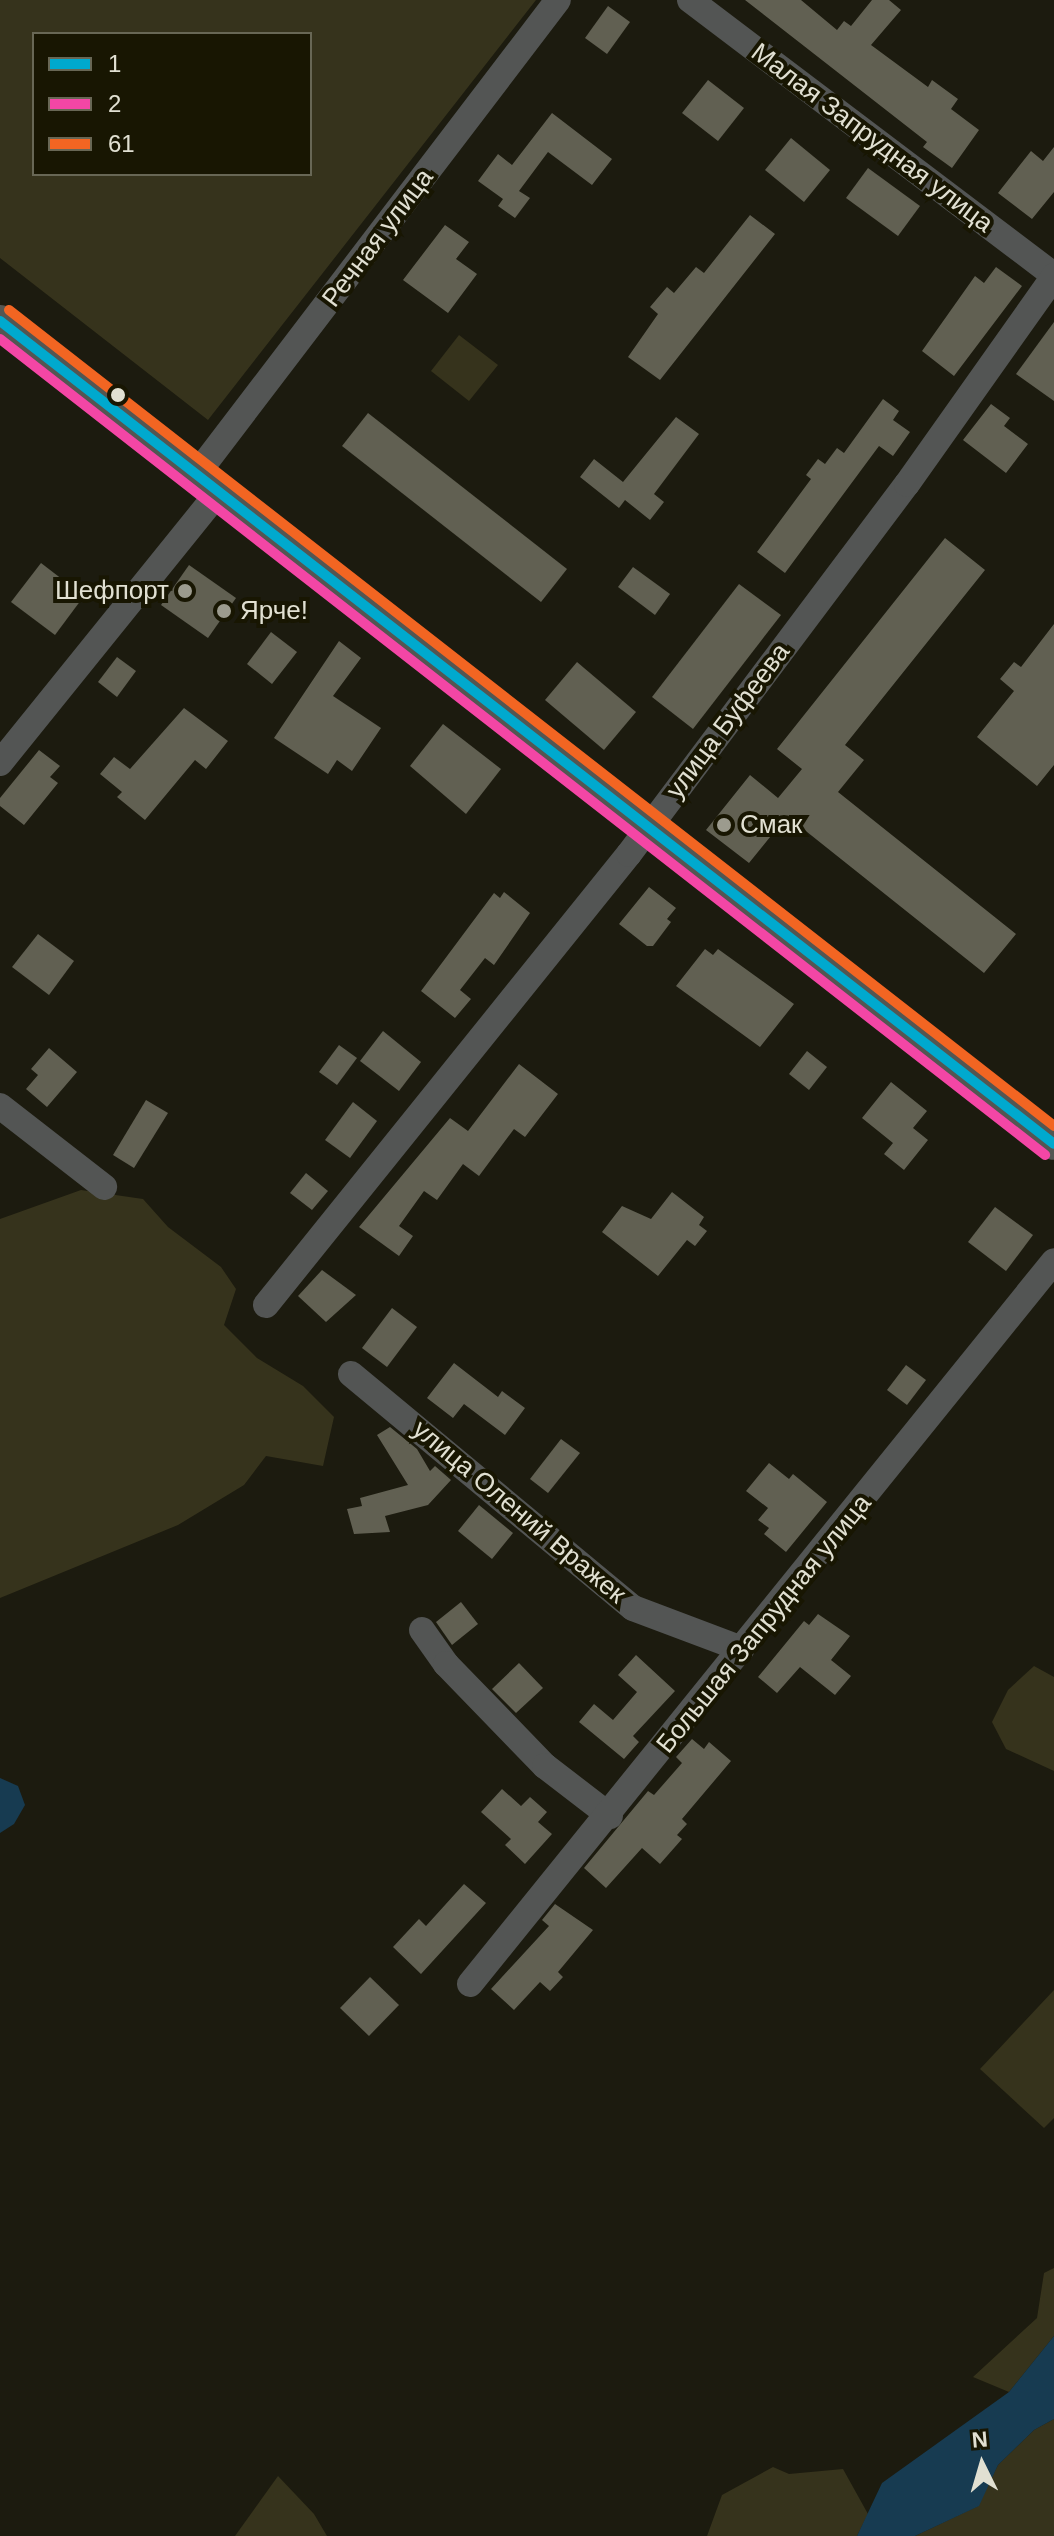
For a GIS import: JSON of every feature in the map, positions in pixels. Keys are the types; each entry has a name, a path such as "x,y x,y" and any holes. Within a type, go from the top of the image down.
{"main road":[{"path":"0,321 1054,1144"}],"street":[{"name":"Речная улица","path":"0,763 558,0"},
{"name":"Малая Запрудная улица","path":"690,0 1054,276"},
{"name":"улица Буфеева","path":"266,1305 648,828 907,484 1054,276"},
{"path":"0,1106 104,1187"},
{"name":"Большая Запрудная улица","path":"470,1984 610,1816 1054,1261"},
{"name":"улица Олений Вражек","path":"351,1374 633,1608 742,1649"},
{"path":"422,1630 446,1664 545,1766 610,1816"}],"shaded area":[{"path":"0,0 536,0 208,420 0,258"},
{"path":"459,335 498,365 469,401 431,371"},
{"path":"81,1190 143,1199 168,1227 221,1267 236,1289 224,1325 257,1358 303,1386 334,1417 323,1466 266,1456 244,1485 178,1525 0,1598 0,1219"},
{"path":"1034,1666 1054,1677 1054,1771 1006,1749 992,1722 1008,1690"},
{"path":"1054,1990 1054,2118 1044,2128 980,2069"},
{"path":"1054,2268 1054,2336 1009,2392 973,2377 1037,2318 1044,2273"},
{"path":"1054,2419 1054,2536 915,2536 978,2506 998,2465 1034,2430"},
{"path":"773,2467 789,2474 843,2469 868,2514 857,2536 707,2536 722,2495"},
{"path":"278,2476 314,2514 327,2536 235,2536"}],"water":[{"path":"0,1778 18,1786 25,1805 14,1824 0,1833"},
{"path":"1054,2336 1054,2419 1034,2430 998,2465 979,2506 915,2536 857,2536 882,2483 1009,2392"}],"building":[{"path":"745,0 801,0 837,30 844,21 851,26 872,0 889,0 901,10 871,45 928,87 932,80 958,99 951,109 979,130 952,168 923,147 927,142"},
{"path":"608,6 630,22 607,54 585,38"},
{"path":"708,80 744,108 718,141 682,113"},
{"path":"552,113 612,159 592,185 548,152 519,191 530,198 515,218 498,206 503,199 478,181 498,154 512,165"},
{"path":"791,138 830,170 804,202 765,170"},
{"path":"1054,147 1054,192 1032,219 998,193 1031,151 1043,161"},
{"path":"868,168 920,206 898,236 846,198"},
{"path":"750,215 775,234 660,380 628,357 658,314 650,307 667,287 674,293 696,267 704,273"},
{"path":"445,225 469,242 456,259 477,274 448,313 403,280"},
{"path":"996,267 1022,286 954,376 922,351 975,276 984,283"},
{"path":"1054,322 1054,401 1016,374"},
{"path":"883,399 899,411 893,420 910,432 893,456 879,446 785,573 757,552 811,479 806,475 818,459 825,464 837,448 844,453"},
{"path":"991,404 1010,418 1004,426 1028,444 1006,473 963,440"},
{"path":"368,413 567,569 541,602 342,446"},
{"path":"676,417 699,434 654,494 664,502 650,520 625,500 619,508 580,477 594,459 623,482"},
{"path":"945,538 985,570 845,745 864,760 838,792 1016,934 984,973 787,816 749,863 706,830 750,775 778,798 802,769 777,749"},
{"path":"41,563 84,596 55,635 11,602"},
{"path":"189,565 236,598 208,638 161,605"},
{"path":"633,567 670,594 655,615 618,587"},
{"path":"739,584 781,615 693,729 652,697"},
{"path":"1054,624 1054,765 1037,786 977,737 1014,691 1000,679 1014,662 1021,667"},
{"path":"271,632 297,652 272,684 247,664"},
{"path":"339,641 361,658 333,696 381,728 352,771 337,760 328,774 274,738"},
{"path":"117,657 136,671 117,697 98,682"},
{"path":"577,662 636,712 604,750 545,700"},
{"path":"184,708 228,741 206,769 195,760 145,820 117,797 122,792 100,774 114,757 130,769"},
{"path":"443,724 501,769 466,814 410,766"},
{"path":"39,750 60,766 50,777 58,783 24,825 0,806 0,798"},
{"path":"649,887 676,908 667,919 671,922 653,946 647,946 619,924"},
{"path":"504,892 530,913 494,965 485,958 460,990 471,999 455,1018 421,991 494,893 500,898"},
{"path":"38,934 74,961 49,995 12,967"},
{"path":"705,949 713,955 718,949 794,1004 760,1047 676,986"},
{"path":"383,1031 421,1062 399,1091 360,1061"},
{"path":"339,1045 357,1058 337,1085 319,1072"},
{"path":"49,1048 77,1072 47,1107 26,1089 38,1075 31,1069"},
{"path":"807,1051 827,1067 809,1090 789,1074"},
{"path":"519,1064 558,1094 525,1137 514,1129 479,1176 463,1164 437,1200 424,1191 399,1226 413,1236 399,1256 359,1227 450,1118 468,1131"},
{"path":"891,1082 927,1111 913,1128 928,1140 904,1170 884,1154 893,1143 862,1118"},
{"path":"146,1100 168,1113 134,1168 113,1155"},
{"path":"353,1102 377,1121 350,1158 325,1140"},
{"path":"306,1173 328,1191 312,1210 290,1193"},
{"path":"672,1192 704,1217 699,1225 707,1231 695,1246 687,1240 658,1276 602,1232 622,1206 651,1219"},
{"path":"995,1207 1033,1235 1006,1271 968,1242"},
{"path":"322,1270 356,1295 326,1322 298,1296"},
{"path":"392,1308 417,1327 387,1367 362,1348"},
{"path":"454,1363 498,1397 502,1391 525,1408 505,1435 464,1404 453,1418 427,1398"},
{"path":"906,1365 926,1380 907,1405 887,1390"},
{"path":"390,1427 417,1449 430,1471 435,1466 451,1480 428,1505 385,1516 390,1532 354,1534 347,1509 362,1506 360,1498 408,1485 377,1435"},
{"path":"561,1439 580,1453 548,1493 530,1479"},
{"path":"769,1463 789,1479 793,1474 827,1502 786,1552 764,1534 769,1528 758,1520 768,1508 746,1491"},
{"path":"479,1505 513,1533 492,1559 458,1531"},
{"path":"461,1602 478,1624 452,1645 436,1622"},
{"path":"818,1614 850,1636 831,1660 851,1676 835,1695 800,1667 777,1693 758,1677 804,1621 809,1625"},
{"path":"636,1655 675,1691 633,1736 639,1742 624,1759 579,1722 594,1704 613,1720 637,1692 618,1675"},
{"path":"519,1663 543,1688 516,1713 492,1689"},
{"path":"692,1739 704,1749 709,1742 731,1761 682,1819 687,1824 677,1835 682,1839 660,1864 642,1848 606,1888 584,1868 648,1791 654,1795 682,1763 676,1757"},
{"path":"502,1789 521,1806 530,1797 547,1812 538,1822 552,1834 525,1864 505,1845 511,1839 481,1812"},
{"path":"464,1884 486,1903 421,1974 393,1947 419,1919 426,1926"},
{"path":"555,1904 593,1930 558,1972 563,1977 550,1991 540,1982 514,2010 491,1989 549,1926 542,1920"},
{"path":"370,1977 399,2005 369,2036 340,2008"}],"transit line":[{"name":"61","path":"9,310 1054,1126"},
{"name":"1","path":"0,321 1054,1144"},
{"name":"2","path":"0,339 1045,1155"}],"place":[{"name":"Шефпорт","path":"185,591"},
{"name":"Ярче!","path":"224,611"},
{"name":"Смак","path":"724,825"}]}
